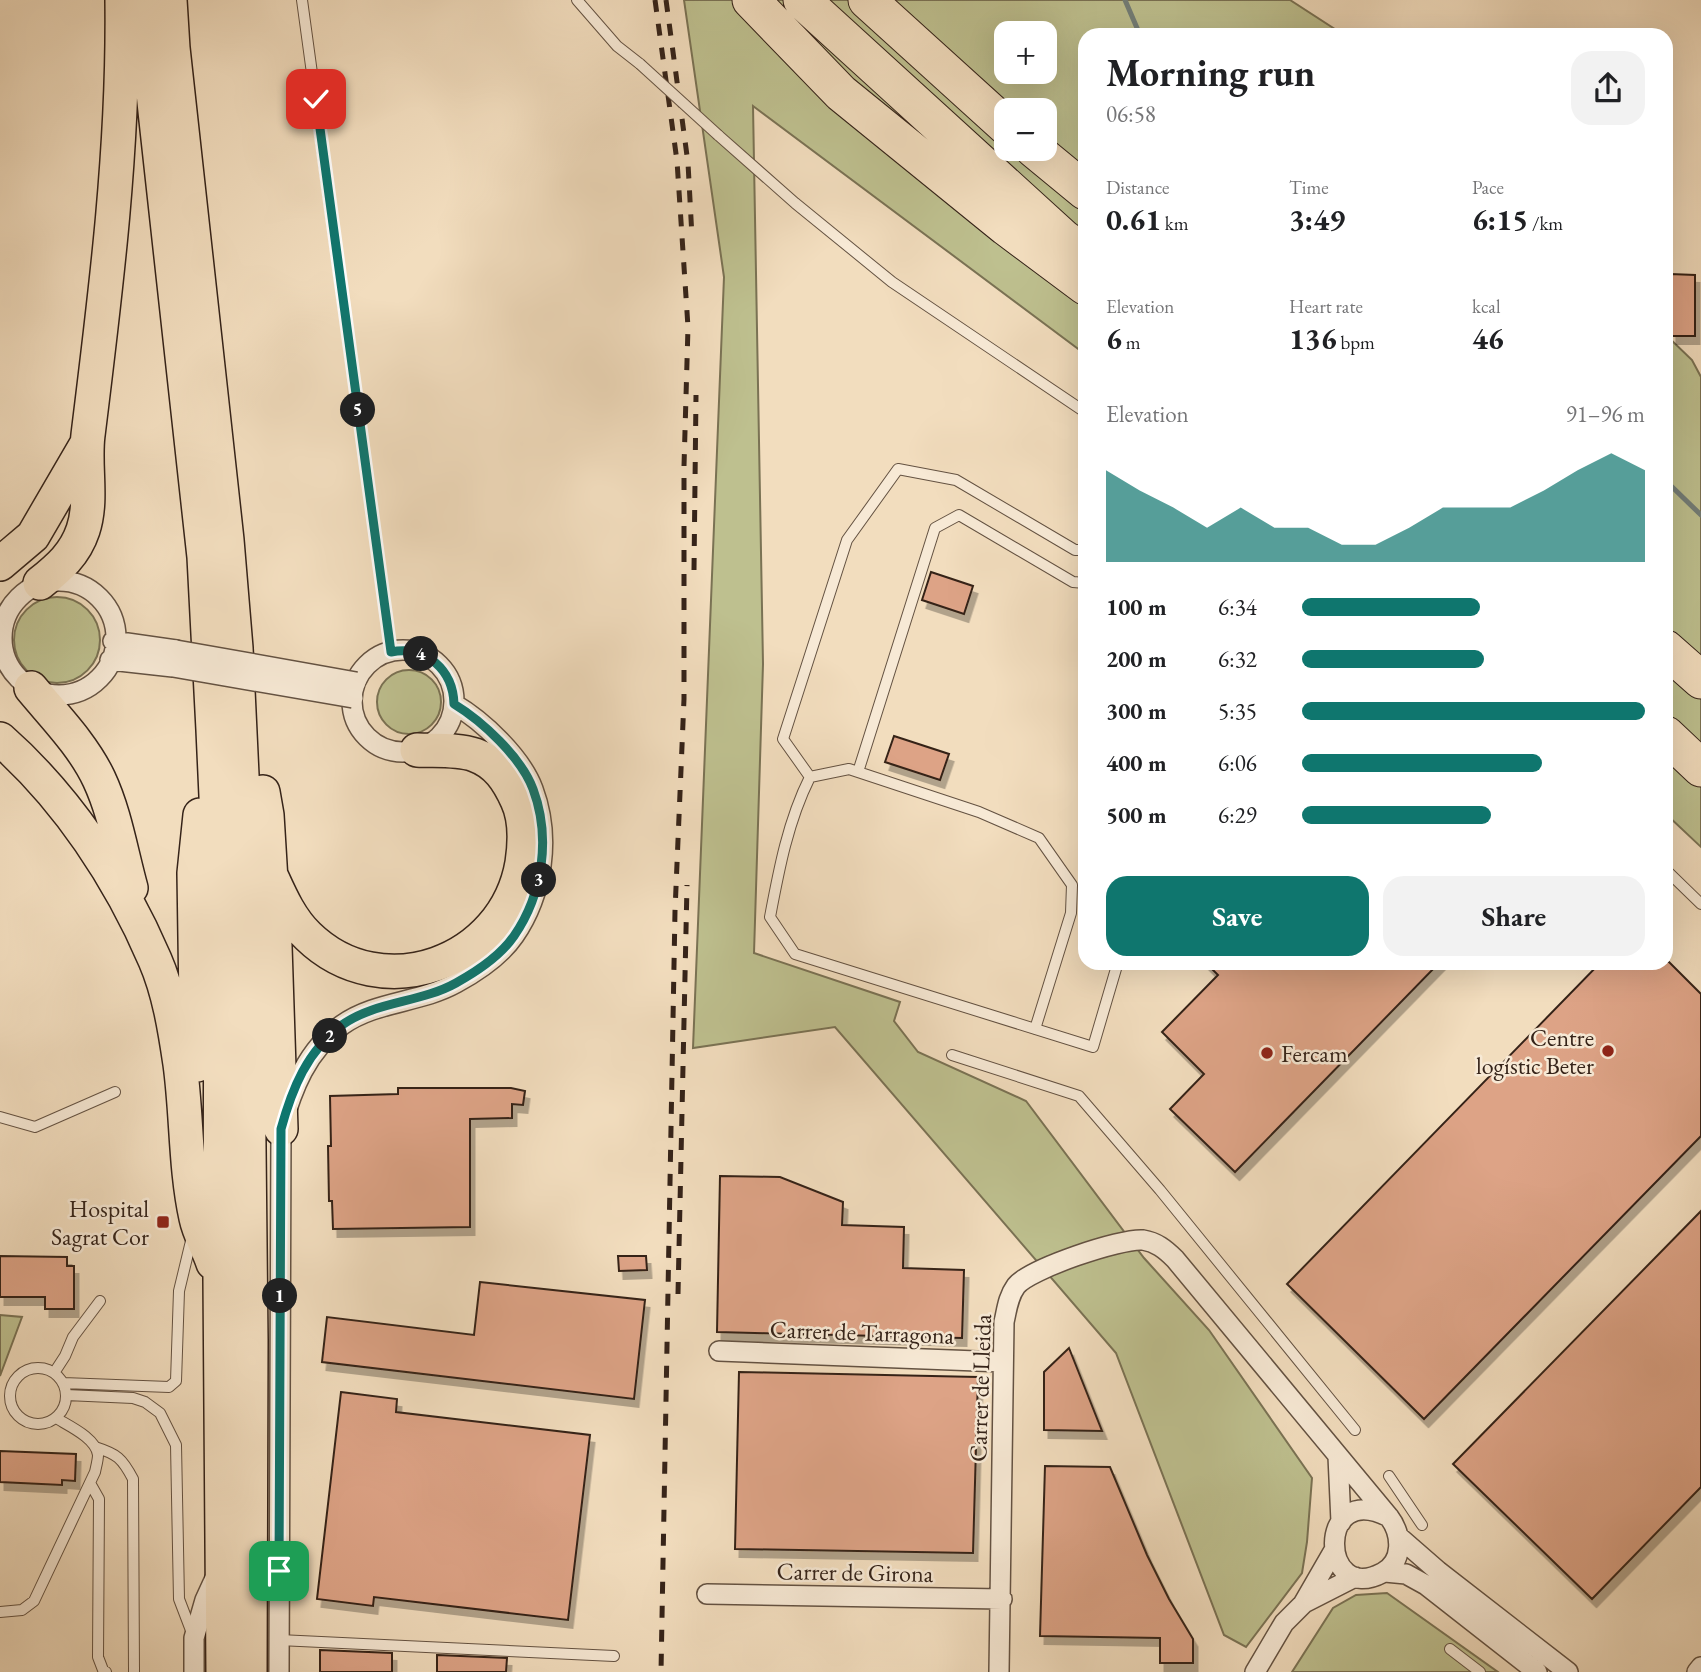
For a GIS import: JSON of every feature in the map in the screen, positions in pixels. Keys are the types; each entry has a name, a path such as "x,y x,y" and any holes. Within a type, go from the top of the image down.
{"highway":[{"path":"19,595 65,561 78,543 84,527 88,478 87,443 109,268 122,116 122,0"},
{"path":"144,0 204,558 221,906 223,1672"},
{"path":"170,0 236,648 246,860 251,1327 250,1672"},
{"path":"751,0 841,93 1006,227 1078,281"},
{"path":"768,0 840,77 1006,227"},
{"path":"802,0 1078,249"},
{"path":"867,0 994,115"},
{"path":"894,0 994,99"},
{"path":"1049,161 1078,184"},
{"path":"1056,161 1078,183"},
{"path":"0,564 33,536 87,443"},
{"path":"236,648 267,815 281,1129"},
{"path":"1673,655 1701,680"},
{"path":"31,688 84,753 99,779 113,819 147,944"},
{"path":"1673,713 1701,739"},
{"path":"189,1160 197,1068 194,873 212,730"},
{"path":"0,739 53,792 86,835 119,889 156,962 171,1014 180,1067 196,1219 220,1278"},
{"path":"1673,742 1701,768"},
{"path":"270,873 286,908 306,935 327,952 359,967 381,971 414,971 450,958 485,934 507,907 520,874 524,827 520,805 509,782 495,765 474,754 417,750"}],"street":[{"path":"56,579 78,584 98,595 113,621 112,650 97,679 78,692 54,695 31,688 21,681 3,658 4,629 19,595 56,579"},
{"path":"112,650 354,690"},
{"path":"391,652 420,653 439,665 451,684 454,704 448,727 441,737 417,750 390,750 366,736 358,725 354,690 369,664 377,657 391,652"},
{"path":"279,1672 281,1129 289,1100 301,1072 319,1045 343,1024 377,1007 454,984 484,965 513,939 530,909 542,872 543,841 533,788 496,737 468,712 454,704"},
{"name":"Carrer de Lleida","path":"999,1672 1003,1362 1008,1298 1017,1284 1036,1271 1122,1242 1140,1240 1153,1242 1164,1248 1389,1517"},
{"name":"Carrer de Tarragona","path":"719,1351 1003,1362"},
{"path":"1338,1456 1341,1522"},
{"path":"1255,1672 1284,1623 1303,1604 1333,1552 1334,1534 1341,1522 1350,1514 1361,1510 1374,1510 1389,1517 1399,1537 1397,1556 1385,1572 1376,1576 1354,1577 1303,1604"},
{"path":"1399,1537 1438,1571 1568,1672"},
{"path":"1333,1552 1340,1565 1354,1577"},
{"path":"194,1672 194,1638 205,1600 222,1563"},
{"path":"1385,1572 1406,1574 1426,1585 1537,1672"},
{"name":"Carrer de Girona","path":"707,1594 1002,1599"},
{"path":"1697,1672 1701,1667"}],"lane":[{"path":"302,0 391,652"},
{"path":"577,0 617,46 795,203 892,282 1078,407"},
{"path":"810,777 783,739 847,540 898,469 956,481 1078,550"},
{"path":"858,772 935,528 959,515 1073,582 1078,582"},
{"path":"810,777 849,769 979,812 1039,838 1072,885 1071,913 1035,1029"},
{"path":"810,777 798,801 778,871 770,917 795,954 1093,1047 1116,970"},
{"path":"1673,877 1701,904"},
{"path":"952,1055 1079,1096 1160,1190 1355,1430"},
{"path":"0,1117 36,1127 114,1092"},
{"path":"63,1383 169,1387 176,1381 179,1291 196,1219"},
{"path":"54,1373 73,1337 100,1301"},
{"path":"43,1368 54,1373 63,1383 66,1395 64,1407 56,1418 33,1424 21,1419 13,1409 9,1397 12,1385 19,1375 30,1369 43,1368"},
{"path":"66,1395 133,1398 145,1402 160,1413 176,1445 179,1599 194,1638"},
{"path":"0,1612 22,1610 34,1601 95,1472 98,1456 95,1447 88,1439 56,1418"},
{"path":"95,1447 113,1453 124,1462 133,1479 134,1672"},
{"path":"1389,1476 1422,1525"},
{"path":"90,1483 99,1499 98,1657 106,1672"},
{"path":"279,1640 614,1656"},
{"path":"1450,1649 1480,1672"}],"green space":[{"path":"684,0 1290,0 1333,28 1078,28 1078,349 753,106 763,664 754,953 900,1002 894,1021 918,1052 1026,1101 1144,1258 1209,1330 1312,1478 1302,1573 1246,1647 1224,1635 1116,1353 835,1027 693,1048 724,277"},
{"path":"1673,342 1692,360 1701,377 1701,847 1673,821"},
{"path":"57,597 81,604 93,616 100,640 93,664 81,676 57,683 33,676 21,664 14,640 21,616 33,604"},
{"path":"409,670 421,672 432,679 439,690 439,714 432,725 421,732 409,734 397,732 386,725 379,714 377,702 379,690 386,679 397,672"},
{"path":"0,1315 22,1317 0,1376"},
{"path":"1387,1593 1498,1672 1292,1672 1333,1608 1356,1595"}],"building":[{"path":"1673,274 1695,275 1695,336 1673,336"},
{"path":"931,572 973,586 964,614 922,600"},
{"path":"894,736 949,754 940,780 885,762"},
{"path":"1673,966 1701,994 1701,1136 1424,1419 1287,1284 1593,970 1673,970"},
{"name":"Fercam","path":"1213,970 1432,970 1235,1172 1170,1109 1204,1074 1162,1032 1218,975"},
{"path":"398,1088 511,1088 525,1091 523,1105 512,1104 512,1118 470,1119 470,1227 333,1229 332,1201 329,1201 330,1096 398,1094"},
{"path":"720,1176 780,1177 843,1202 842,1225 904,1227 903,1268 964,1270 962,1338 717,1332"},
{"path":"1701,1211 1701,1487 1592,1599 1453,1464"},
{"path":"0,1256 67,1257 67,1266 74,1266 74,1309 45,1309 45,1297 0,1297"},
{"path":"618,1256 646,1256 647,1270 619,1271"},
{"path":"480,1282 645,1300 634,1399 322,1362 327,1317 474,1335"},
{"path":"1069,1348 1102,1431 1044,1430 1044,1372"},
{"path":"739,1372 978,1377 973,1553 735,1549"},
{"path":"341,1392 397,1399 396,1412 590,1435 568,1620 374,1597 373,1606 317,1599"},
{"path":"0,1451 76,1454 75,1481 62,1480 62,1485 0,1482"},
{"path":"1045,1466 1110,1467 1147,1555 1193,1639 1193,1663 1160,1663 1160,1638 1040,1636"},
{"path":"320,1650 392,1653 392,1672 320,1672"},
{"path":"437,1655 507,1658 506,1672 437,1672"}],"waterway":[{"path":"1125,0 1137,28"},
{"path":"1673,488 1701,515"}],"railway":[{"path":"655,0 677,161 688,327 684,466 684,699 675,911 661,1672"},
{"path":"666,0 688,163 692,237"},
{"path":"694,570 696,395"},
{"path":"678,1294 687,885"}],"place":[{"name":"Centre logístic Beter","path":"1608,1051"},
{"name":"Fercam","path":"1267,1053"},
{"name":"Hospital Sagrat Cor","path":"163,1222"}],"route":[{"path":"279,1571 281,1129 289,1100 301,1072 319,1045 343,1024 377,1007 454,984 484,965 513,939 530,909 542,872 543,841 533,788 496,737 468,712 454,704 454,694 446,673 430,658 420,653 391,652 316,99"}]}
